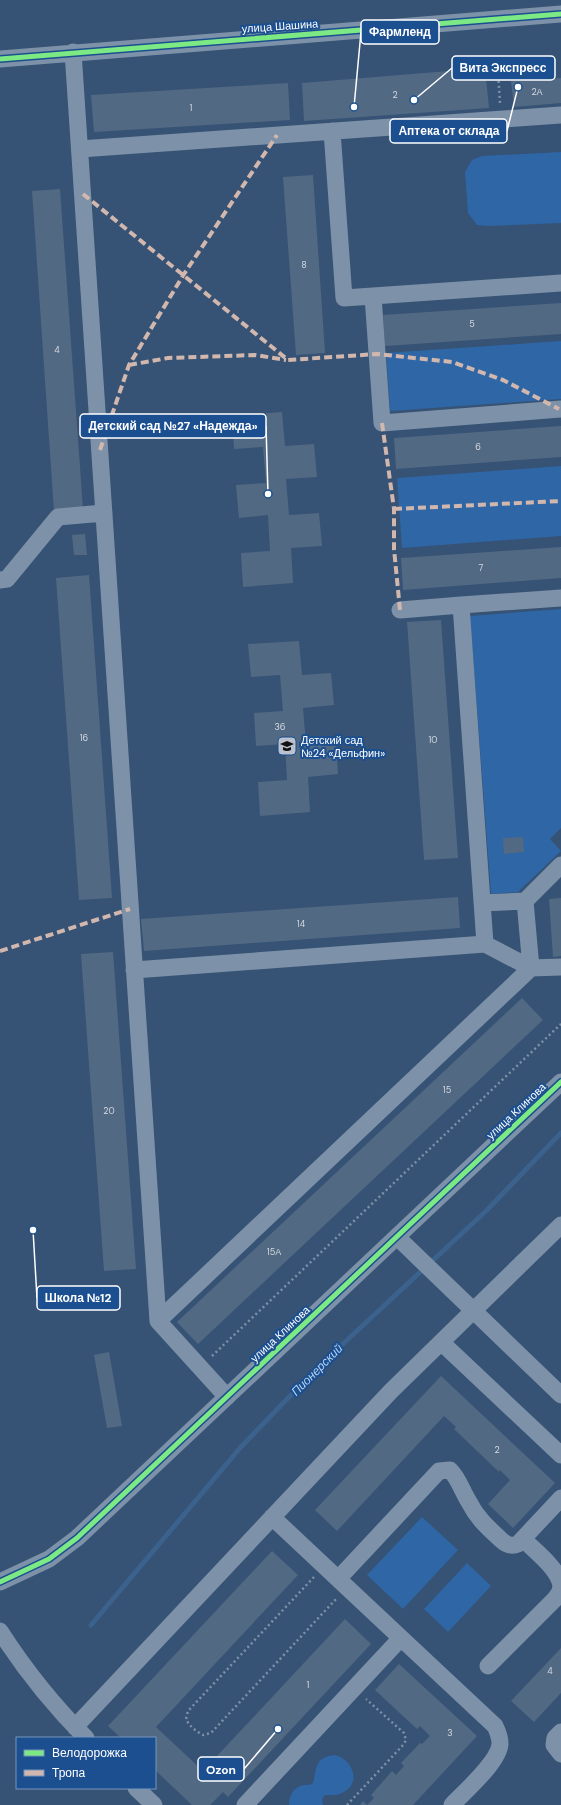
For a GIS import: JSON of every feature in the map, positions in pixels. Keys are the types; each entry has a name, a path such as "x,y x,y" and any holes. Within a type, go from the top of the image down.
{"street":[{"name":"улица Шашина","path":"0,59 561,14"},
{"path":"73,52 158,1321 227,1398"},
{"path":"80,149 561,115"},
{"path":"332,131 344,298 561,283"},
{"path":"373,296 382,422 561,409"},
{"path":"0,580 7,579 58,517 104,513"},
{"path":"400,610 561,598"},
{"path":"461,605 485,944"},
{"path":"482,903 525,900 561,865"},
{"path":"525,900 531,968"},
{"path":"134,970 485,944 531,968 561,967"},
{"path":"158,1321 531,968"},
{"name":"улица Клинова","path":"0,1582 49,1559 77,1538 397,1236 559,1088"},
{"path":"0,1631 18,1660 43,1691 80,1732 272,1517 391,1391 561,1225"},
{"path":"397,1236 561,1395"},
{"path":"441,1342 561,1455"},
{"path":"342,1583 435,1475 444,1470 450,1470 454,1475 481,1521 503,1542 509,1545 514,1545 523,1539 561,1498"},
{"path":"272,1517 494,1726 499,1735 500,1745 493,1761 452,1805"},
{"path":"488,1666 555,1599 560,1592 560,1579 555,1571 523,1539"},
{"path":"245,1805 400,1638"},
{"path":"561,1732 554,1741 554,1745 561,1754"},
{"path":"137,1789 154,1805"}],"path":[{"path":"497,56 502,119"},
{"path":"200,1367 561,1024"},
{"path":"324,1566 188,1711 186,1719 188,1723 203,1735 211,1733 342,1583"},
{"path":"347,1805 404,1744 406,1740 404,1733 354,1687"}],"shaded area":[{"path":"561,152 561,223 489,226 477,225 468,213 465,172 472,160 482,156"},
{"path":"561,341 561,399 390,411 386,353"},
{"path":"561,466 561,536 402,548 397,478"},
{"path":"561,609 561,828 550,839 561,851 518,892 491,894 470,616"},
{"path":"422,1517 458,1550 403,1609 367,1575"},
{"path":"467,1563 491,1586 448,1632 424,1609"},
{"path":"335,1755 346,1761 353,1771 353,1783 349,1788 339,1794 325,1795 322,1799 323,1805 289,1805 292,1792 294,1790 300,1786 313,1783 316,1768 320,1761 328,1756"}],"building":[{"path":"485,68 489,108 304,121 302,83"},
{"path":"561,78 561,103 514,107 511,81"},
{"path":"288,83 290,120 94,132 91,95"},
{"path":"313,175 325,353 296,355 283,177"},
{"path":"60,189 83,509 54,511 32,191"},
{"path":"561,303 561,334 385,346 383,315"},
{"path":"282,412 285,446 314,444 317,477 286,479 289,515 319,513 322,546 291,548 293,583 243,587 241,553 270,551 268,515 239,518 236,485 266,483 263,447 234,449 232,416"},
{"path":"561,426 561,457 396,469 394,438"},
{"path":"85,534 87,555 74,555 72,535"},
{"path":"561,547 561,578 403,590 401,558"},
{"path":"89,575 112,898 79,900 56,578"},
{"path":"441,620 458,858 424,860 407,622"},
{"path":"299,641 302,675 331,673 334,705 303,708 306,744 336,742 338,774 308,777 310,812 260,816 258,782 287,780 285,744 256,746 254,713 283,711 280,675 251,677 248,644"},
{"path":"523,837 524,852 504,854 503,838"},
{"path":"458,897 460,928 144,951 141,919"},
{"path":"561,898 561,956 553,957 549,899"},
{"path":"113,952 136,1269 104,1271 81,954"},
{"path":"522,998 543,1020 198,1344 177,1322"},
{"path":"109,1352 122,1426 107,1428 94,1355"},
{"path":"441,1376 555,1483 513,1528 488,1504 510,1480 500,1470 499,1472 454,1429 456,1427 444,1416 337,1531 315,1510"},
{"path":"272,1551 298,1575 156,1727 203,1771 345,1619 371,1644 228,1797 223,1792 210,1805 192,1805 156,1771 156,1737 120,1737 108,1726"},
{"path":"561,1648 561,1693 534,1722 511,1701"},
{"path":"399,1664 477,1736 413,1805 367,1805 374,1798 371,1795 392,1771 396,1775 404,1766 401,1763 420,1743 422,1744 430,1736 420,1726 417,1729 375,1690"},
{"path":"363,1801 367,1805 360,1805"}],"waterway":[{"name":"Пионерский","path":"91,1625 240,1448 317,1368 486,1211 561,1133"}],"marked path":[{"path":"100,450 129,365 184,274 277,135"},
{"path":"83,194 288,360 377,354 452,362 503,380 559,409"},
{"path":"129,365 168,358 255,355 286,360"},
{"path":"382,423 394,509 394,549 400,610"},
{"path":"394,509 561,501"},
{"path":"0,951 130,909"}],"cycle path":[{"path":"0,59 561,14"},
{"path":"0,1582 49,1559 77,1538 561,1082"}],"place":[{"name":"Аптека от склада","path":"518,87"},
{"name":"Вита Экспресс","path":"414,100"},
{"name":"Фармленд","path":"354,107"},
{"name":"Детский сад №27 «Надежда»","path":"268,494"},
{"name":"Детский сад №24 «Дельфин»","path":"287,746"},
{"name":"Школа №12","path":"33,1230"},
{"name":"Ozon","path":"278,1729"}]}
